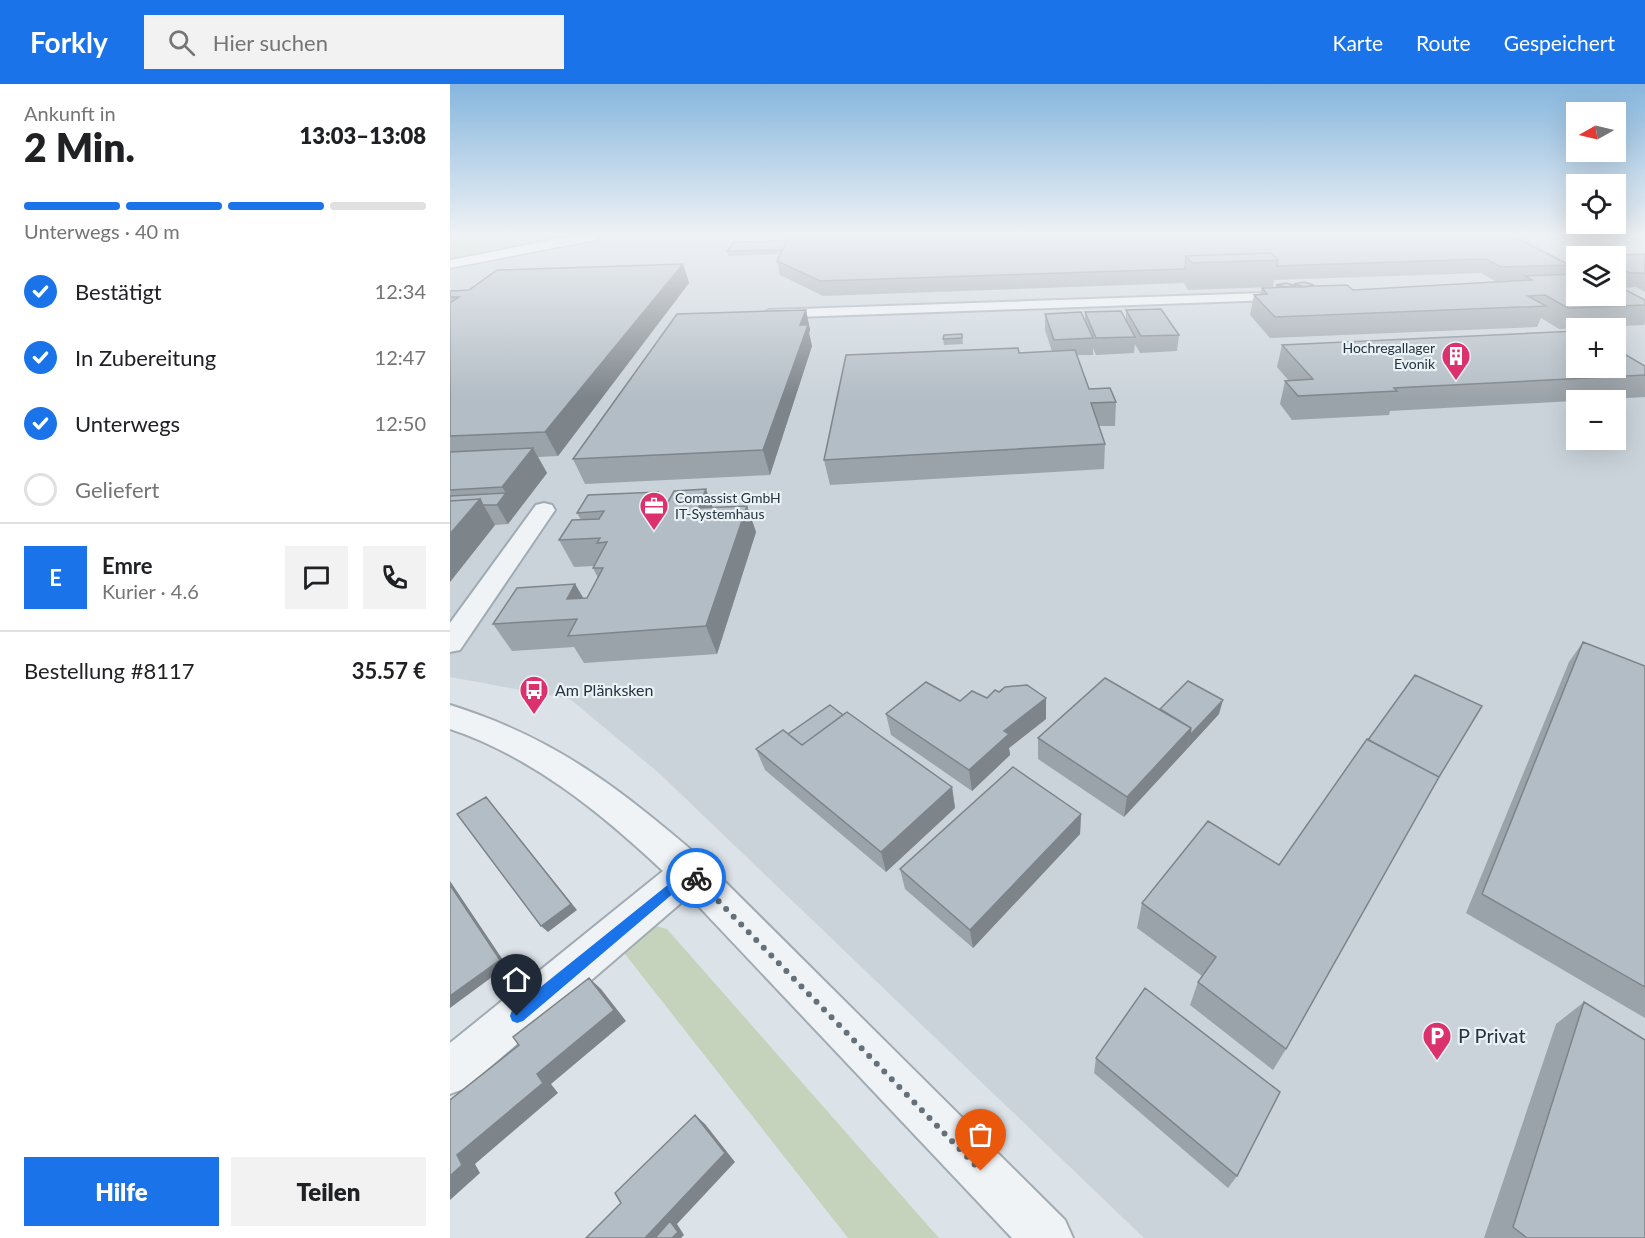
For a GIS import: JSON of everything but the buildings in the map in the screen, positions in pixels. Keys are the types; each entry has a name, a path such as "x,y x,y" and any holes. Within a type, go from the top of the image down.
{"street":[{"path":"751,314 1303,295"},
{"path":"450,643 544,510"},
{"path":"450,717 511,740 558,765 628,817 690,872 1047,1238"},
{"path":"450,1072 690,872"}],"shaded area":[{"path":"450,290 1566,290 1566,306 1626,306 1626,290 1645,290 1645,1238 1144,1238 660,774 570,699 450,677"}],"green space":[{"path":"656,926 667,929 939,1238 848,1238 621,949 640,933"}],"way so far":[{"path":"696,878 981,1171"}],"place":[{"name":"Hochregallager Evonik","path":"1456,382"},
{"name":"Comassist GmbH IT-Systemhaus","path":"654,532"},
{"name":"Am Plänksken","path":"534,716"},
{"name":"P Privat","path":"1437,1062"}],"route":[{"path":"517,1016 690,872 696,878"}]}
